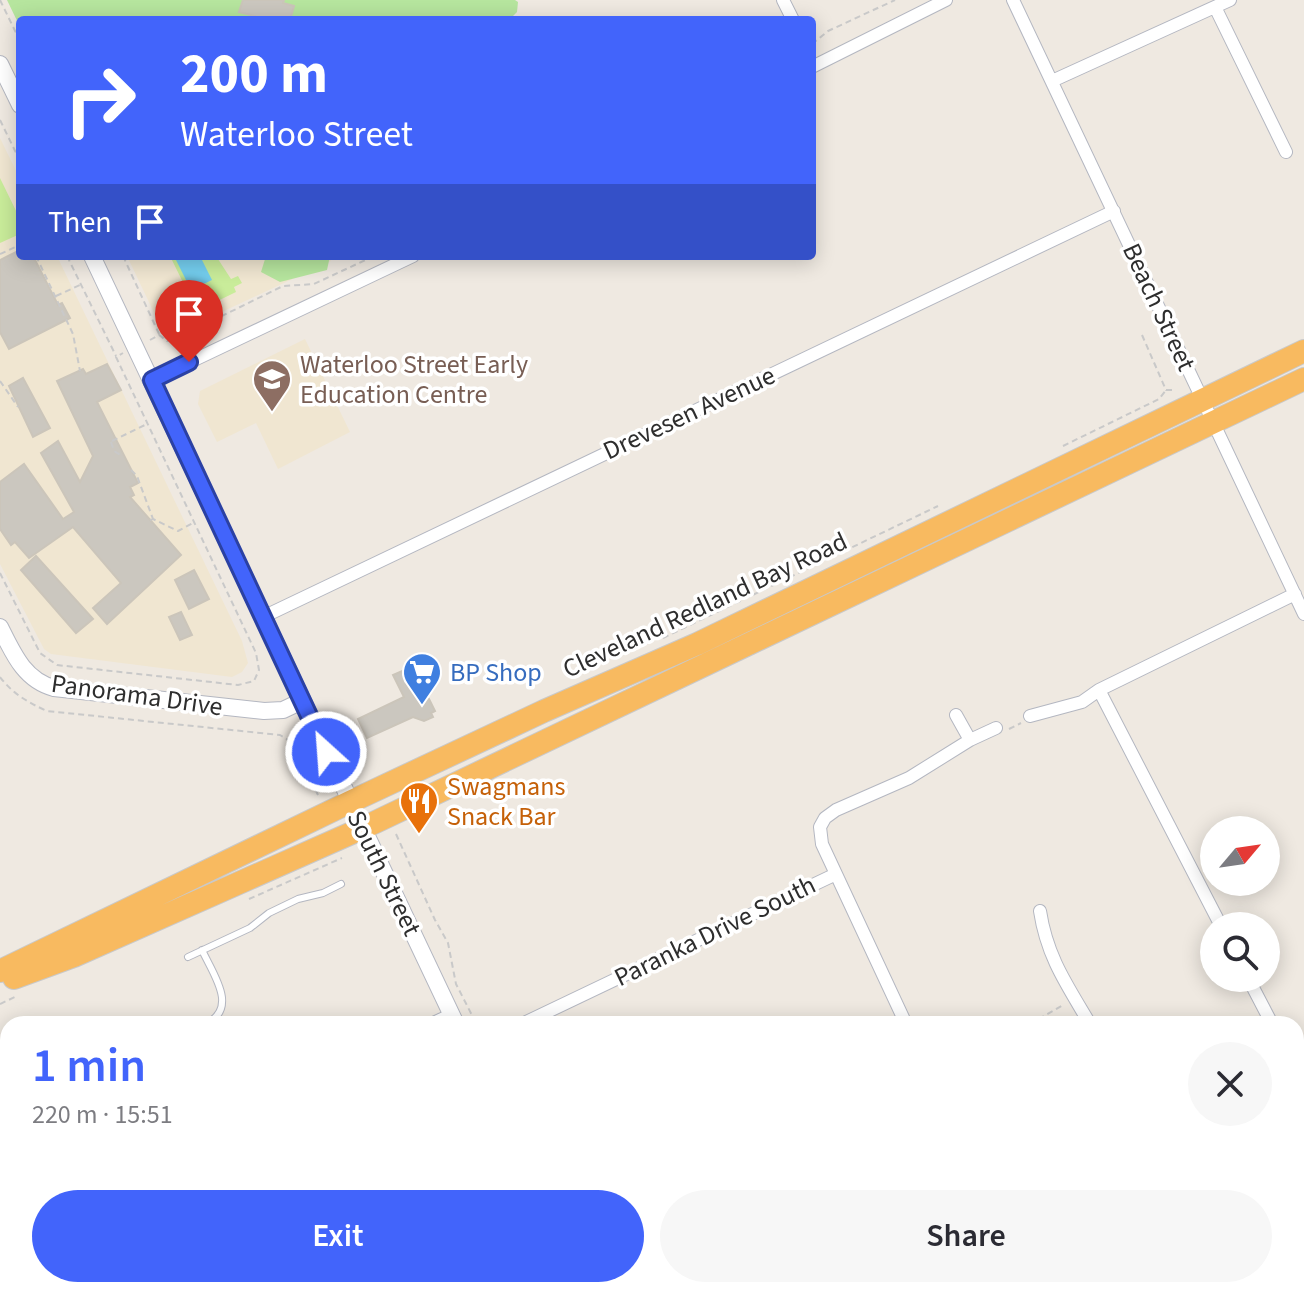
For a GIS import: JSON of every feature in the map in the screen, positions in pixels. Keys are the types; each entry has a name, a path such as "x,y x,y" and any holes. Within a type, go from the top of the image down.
{"highway":[{"name":"Cleveland Redland Bay Road","path":"0,971 350,802 544,711 697,644 1304,351"},
{"name":"Cleveland Redland Bay Road","path":"0,983 74,956 363,828 1304,379"}],"street":[{"path":"816,63 946,0"},
{"name":"Beach Street","path":"1013,0 1304,614"},
{"path":"1052,81 1230,0"},
{"path":"1215,7 1286,152"},
{"path":"0,64 16,97"},
{"name":"Drevesen Avenue","path":"265,616 1114,211"},
{"name":"South Street","path":"94,260 453,1016"},
{"path":"152,380 405,260"},
{"path":"1030,716 1082,702 1099,690 1295,594"},
{"name":"Panorama Drive","path":"0,627 22,667 43,685 54,688 264,711 283,710 302,701"},
{"path":"1099,690 1214,912"},
{"path":"956,715 970,740"},
{"name":"Paranka Drive South","path":"539,1016 836,874 822,844 820,827 825,818 836,810 909,778 970,740 996,728"},
{"path":"836,874 902,1016"},
{"path":"1040,911 1044,939 1085,1016"},
{"path":"1255,992 1268,1016"}],"lane":[{"path":"188,957 250,928 269,913 298,899 323,893 341,884"},
{"path":"202,950 224,998 223,1009 217,1016"}],"path":[{"path":"0,0 16,33"},
{"path":"816,41 828,31 895,0"},
{"path":"0,120 16,153"},
{"path":"38,260 73,334 80,371"},
{"path":"0,573 40,653 57,665 238,685 254,681 259,670 256,653 69,260"},
{"path":"125,260 159,335 167,341 283,286 314,284 365,260"},
{"path":"55,296 81,285"},
{"path":"116,357 159,335"},
{"path":"1142,335 1166,390"},
{"path":"0,381 18,407"},
{"path":"1166,390 1176,390"},
{"path":"1053,451 1159,399 1166,390"},
{"path":"122,456 114,451 112,441 148,424"},
{"path":"131,470 137,476 152,520 178,531 194,523"},
{"path":"660,639 938,506"},
{"path":"0,677 24,701 47,711 280,735 293,743 320,798"},
{"path":"996,728 1000,734 1025,722 1030,716"},
{"path":"401,826 396,834 448,943 456,984 472,1016"},
{"path":"256,875 269,913"},
{"path":"1044,1016 1075,999"}],"shaded area":[{"path":"0,138 16,171 16,260 59,260 242,641 248,663 242,672 232,677 51,654 44,649 0,564"},
{"path":"129,260 331,260 331,261 166,338"},
{"name":"Waterloo Street Early Education Centre","path":"305,339 350,432 278,469 256,423 217,442 198,404 200,391"}],"green space":[{"path":"7,0 518,2 517,12 513,16 16,16 16,19"},
{"path":"0,178 16,211 16,236 0,243"},
{"path":"172,260 219,260 231,279 238,276 242,283 234,287 236,292 197,311"},
{"path":"265,260 329,260 327,270 280,282 261,272"}],"water":[{"path":"176,260 202,260 212,280 191,290"}],"building":[{"path":"243,0 284,0 283,3 294,6 291,16 255,16 239,12"},
{"path":"16,252 16,260 35,260 58,305 62,303 70,318 9,349 0,332 0,260"},
{"path":"107,364 121,390 97,402 138,483 130,487 134,495 130,497 181,555 107,624 93,608 121,583 73,527 29,558 15,542 11,545 0,529 0,482 24,464 63,519 74,512 41,453 58,441 80,482 93,456 57,381 83,369 86,374"},
{"path":"23,378 50,428 33,437 9,386"},
{"path":"36,556 93,619 76,633 21,570"},
{"path":"194,570 209,599 189,609 175,580"},
{"path":"181,612 192,635 180,640 169,617"},
{"path":"409,668 425,700 429,699 435,711 431,713 433,717 424,721 413,717 367,738 358,719 404,697 393,675"}],"place":[{"name":"Waterloo Street Early Education Centre","path":"272,413"},
{"name":"BP Shop","path":"422,706"},
{"name":"Swagmans Snack Bar","path":"419,835"}],"route":[{"path":"189,362 152,380 326,752"}]}
